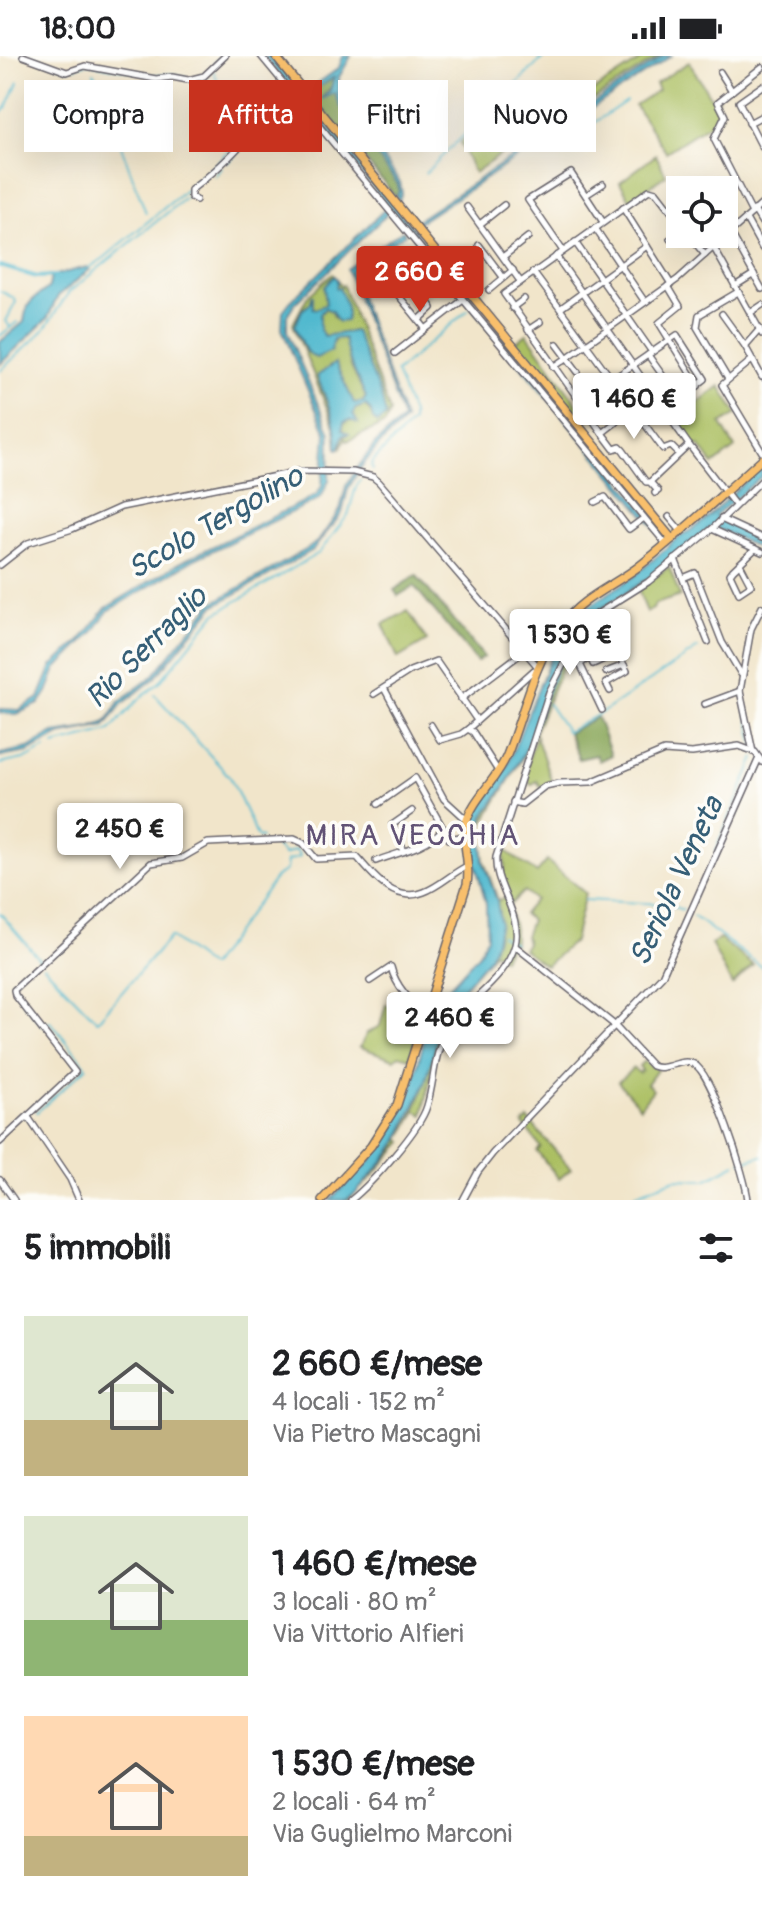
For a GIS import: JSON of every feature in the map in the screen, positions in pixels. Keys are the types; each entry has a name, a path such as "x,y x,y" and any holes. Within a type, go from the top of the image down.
{"main road":[{"path":"275,56 607,457 669,541"},
{"path":"322,1200 362,1157 391,1116 407,1079 465,890 467,820 499,771 536,669 556,634 576,610 597,593 636,569 680,530 730,499 762,459"}],"street":[{"path":"23,56 67,72 85,66 156,79 196,80 225,56"},
{"path":"261,56 281,80"},
{"path":"762,67 718,102 724,118 714,139 762,223"},
{"path":"720,72 732,91"},
{"path":"762,86 739,102 762,145"},
{"path":"749,123 762,116"},
{"path":"322,130 644,518 669,541"},
{"path":"196,200 191,197 191,190 234,152"},
{"path":"563,251 528,201 571,173 603,222"},
{"path":"586,195 603,184"},
{"path":"614,449 504,295 647,191 653,190 666,206"},
{"path":"738,226 762,204"},
{"path":"480,224 504,205"},
{"path":"467,207 520,281"},
{"path":"623,208 680,306 659,322 698,386"},
{"path":"746,219 762,248"},
{"path":"595,228 645,302"},
{"path":"504,256 528,237"},
{"path":"575,242 680,400"},
{"path":"479,245 503,277"},
{"path":"738,245 762,289"},
{"path":"561,308 647,246"},
{"path":"700,248 706,255"},
{"path":"554,367 670,285 714,248 761,331 745,346"},
{"path":"556,256 730,499"},
{"path":"489,290 513,270"},
{"path":"533,272 663,449 671,446 679,454"},
{"path":"405,273 432,308 419,320"},
{"path":"728,379 698,331 698,317 754,274"},
{"path":"399,296 425,328"},
{"path":"512,308 524,299"},
{"path":"395,353 463,300"},
{"path":"750,313 762,305"},
{"path":"722,314 762,377"},
{"path":"528,330 540,322"},
{"path":"613,379 677,335 705,379 665,410"},
{"path":"557,344 578,372"},
{"path":"752,360 722,387 762,452"},
{"path":"583,407 596,397"},
{"path":"639,415 658,401"},
{"path":"602,433 616,422"},
{"path":"650,482 689,445"},
{"path":"607,457 614,449 622,449 646,482 658,491 655,493"},
{"path":"0,565 28,543 72,529 114,508 296,472 362,473 375,478 383,486 536,669 461,734 440,740 431,725"},
{"path":"351,1200 375,1176 424,1115 437,1053 445,1035 465,1008 497,979 515,945 514,922 495,863 549,692 577,636 597,614 648,582 713,528 730,499 745,495 762,480"},
{"path":"595,502 605,497 629,529 644,518"},
{"path":"669,517 680,530"},
{"path":"720,520 759,536"},
{"path":"713,528 762,552"},
{"path":"740,564 751,585 739,593 730,576 740,564 755,549"},
{"path":"675,559 708,642"},
{"path":"683,578 695,573 722,642 741,674"},
{"path":"696,612 708,607"},
{"path":"463,1200 487,1160 664,973 757,756 740,691 751,629 762,607"},
{"path":"597,614 627,673 606,683 610,691"},
{"path":"577,636 591,661"},
{"path":"461,699 523,652"},
{"path":"602,710 580,664 619,652"},
{"path":"374,694 410,671 436,661 476,719"},
{"path":"606,672 624,665"},
{"path":"384,688 444,799 467,820"},
{"path":"705,704 740,691"},
{"path":"468,729 499,771"},
{"path":"513,802 522,805 539,790 554,784 591,782 666,750 692,753 736,746 757,756"},
{"path":"378,804 415,778 451,840 465,836"},
{"path":"404,851 392,825 412,811"},
{"path":"376,861 432,840 443,829"},
{"path":"0,1142 75,1072 14,990 151,863 182,858 208,843 294,839 303,843 316,859 357,857 371,875 386,887 415,894 425,892 468,866"},
{"path":"515,945 614,1025 655,1067 686,1062 698,1067 741,1162 748,1200"},
{"path":"370,981 389,967 393,980 419,1007 427,1011"},
{"path":"28,1117 70,1179 79,1200"},
{"path":"0,1180 14,1200"}],"green space":[{"path":"647,56 660,56 596,97 596,89"},
{"path":"689,62 711,98 715,96 718,99 715,103 722,116 666,152 635,105 658,90 655,84"},
{"path":"333,76 333,85 322,98 322,84"},
{"path":"335,93 338,100 338,128 322,109 322,98"},
{"path":"358,152 374,152 398,184 396,197"},
{"path":"464,152 504,152 474,173"},
{"path":"656,155 666,175 630,200 620,182"},
{"path":"332,274 334,276 324,287 326,304 313,308 313,295 297,320 332,344 337,337 344,338 351,367 366,397 363,402 354,403 335,363 317,376 335,428 293,324 307,297"},
{"path":"337,280 341,287 343,285 390,412 385,424 347,441 345,439 340,449 341,439 347,435 341,426 350,420 356,422 354,409 365,405 378,423 355,331 324,336 320,330 320,314 325,308 332,311 334,318 347,314 336,288"},
{"path":"527,334 588,419 582,423 515,343"},
{"path":"720,386 737,414 721,424 735,448 713,465 699,445 694,448 674,421"},
{"path":"709,529 646,582 622,596 648,579"},
{"path":"669,567 680,596 655,604 647,612 638,590"},
{"path":"416,575 484,657 477,662 414,586 398,596 394,590"},
{"path":"607,606 574,639 528,748 483,824 481,839 484,861 498,900 507,898 514,944 510,943 503,959 494,952 453,1000 462,1009 451,1007 451,1015 441,1024 438,1032 443,1035 435,1055 423,1115 416,1111 400,1139 403,1142 384,1162 404,1131 420,1097 438,1028 444,1011 484,962 496,940 499,914 480,848 482,821 526,749 562,653 579,629"},
{"path":"408,611 427,641 398,658 383,624"},
{"path":"597,717 611,755 599,761 596,755 579,759 568,733"},
{"path":"536,736 552,783 541,787 537,781 531,785 524,774"},
{"path":"503,849 537,873 547,861 585,893 574,941 546,966 523,949 531,920 523,914 535,900 524,891 511,904 501,877 505,867"},
{"path":"720,939 753,965 732,985 711,944"},
{"path":"386,1004 419,1025 410,1058 399,1055 394,1059 360,1047 367,1033 380,1026"},
{"path":"644,1061 657,1070 647,1084 653,1090 640,1107 618,1082 633,1068 639,1073 642,1070 639,1066"},
{"path":"528,1119 571,1169 559,1179 537,1151 541,1147 523,1124"}],"water":[{"path":"264,56 271,56 291,80 284,80"},
{"path":"343,56 351,56 338,80 338,100 335,93 322,99 330,91 334,77 322,85 322,80 339,68"},
{"path":"664,56 671,56 596,106 596,101"},
{"path":"322,118 338,137 338,145 322,126"},
{"path":"344,152 350,152 668,538 665,540"},
{"path":"374,152 379,152 400,182 402,193 399,200 396,197 398,184"},
{"path":"520,152 526,152 418,223 416,221"},
{"path":"385,209 388,213 295,303 287,315 287,331 330,433 329,480 322,495 195,559 108,611 92,633 56,669 39,704 17,714 0,713 0,709 19,710 39,698 52,666 81,640 106,608 183,561 317,494 322,486 326,433 282,329 283,311"},
{"path":"403,230 405,234 357,264 351,272 405,420 359,470 348,489 342,513 313,550 214,606 155,678 122,704 105,726 59,735 28,752 0,757 0,754 28,748 54,733 90,728 106,722 120,701 153,676 211,604 319,540 340,510 346,486 356,470 375,444 403,419 347,269"},
{"path":"87,267 90,269 58,296 47,319 0,364 0,342 24,322 29,305 49,287 51,276"},
{"path":"334,276 336,288 339,288 346,304 346,321 338,322 332,311 325,308 320,314 320,330 324,336 355,331 381,395 386,416 378,423 366,405 355,409 353,414 358,423 350,420 344,422 342,430 349,434 343,435 339,449 331,411 317,376 335,363 354,403 363,402 366,397 344,338 333,339 331,351 316,358 306,351 295,326 313,295 313,308 326,304 324,287"},
{"path":"762,466 762,476 715,516 762,542 762,550 712,526 648,578 593,614 564,650 527,747 484,816 481,826 483,861 497,901 500,923 495,944 488,959 445,1009 425,1084 397,1142 355,1194 345,1200 330,1200 370,1161 393,1126 412,1089 431,1012 438,999 479,954 487,937 486,903 469,840 471,822 507,766 557,642 586,608 635,576 674,541 703,522"}],"waterway":[{"path":"214,63 221,56"},
{"path":"425,173 545,56"},
{"path":"37,58 69,69"},
{"path":"75,67 87,63 152,75 185,77"},
{"path":"214,71 217,80"},
{"path":"94,73 146,213"},
{"path":"0,113 7,107 18,82"},
{"path":"596,122 626,101"},
{"path":"89,268 210,170 227,152"},
{"path":"227,163 237,152"},
{"path":"215,176 222,167"},
{"path":"0,371 44,330 69,292 188,196"},
{"path":"0,266 37,277 56,276"},
{"path":"0,291 16,302 6,321 10,327"},
{"path":"373,470 371,465 374,460 412,422 412,414 396,372 468,310"},
{"path":"0,336 17,322"},
{"name":"Rio Serraglio","path":"54,745 109,731 159,683 215,614 319,553 348,515 360,480"},
{"path":"548,704 567,732 608,709 698,648"},
{"path":"155,695 230,777 257,836 261,838"},
{"name":"Seriola Veneta","path":"746,707 756,752"},
{"path":"0,764 28,758 46,748"},
{"name":"Seriola Veneta","path":"715,851 755,758"},
{"path":"44,966 97,1021 170,937 210,967 276,877 286,870 287,861 300,857 296,850 284,855 274,844 263,844"},
{"path":"584,900 665,904 683,910"},
{"path":"0,913 41,961"},
{"path":"693,916 762,967"},
{"path":"501,935 514,943"},
{"path":"24,1003 43,1025 51,1022 87,1067 37,1112"},
{"path":"741,1162 762,1156"},
{"path":"631,1200 637,1193 676,1179 706,1180 736,1164"},
{"path":"5,1191 11,1200"}],"district":[{"name":"MIRA VECCHIA","path":"413,835"}],"water label":[{"name":"Scolo Tergolino","path":"215,522"}]}
